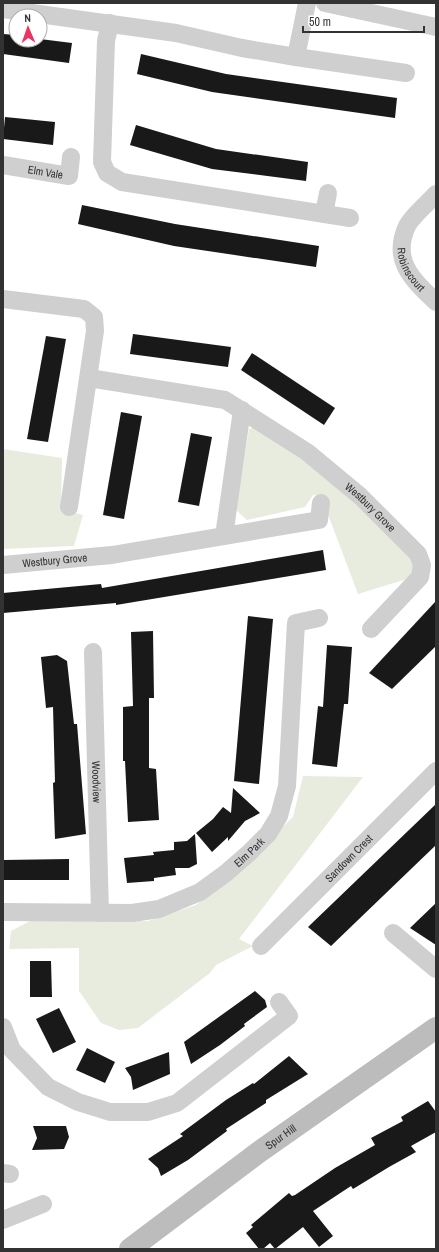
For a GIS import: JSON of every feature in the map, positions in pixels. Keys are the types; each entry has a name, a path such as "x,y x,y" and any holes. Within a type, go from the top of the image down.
{"street":[{"path":"296,57 306,3"},
{"path":"326,3 436,27"},
{"path":"3,9 176,33 242,48 406,73"},
{"path":"110,24 106,41 102,162 107,173 122,182 350,218"},
{"name":"Elm Vale","path":"3,166 69,176 71,157"},
{"path":"324,214 328,193"},
{"name":"Robinscourt","path":"436,194 407,225 402,245 403,263 410,278 436,302"},
{"path":"3,299 84,309 94,317 95,331 69,507"},
{"name":"Westbury Grove","path":"88,378 225,400 307,452 360,496 418,554 422,565 420,576 371,629"},
{"path":"224,536 242,410"},
{"name":"Westbury Grove","path":"3,565 112,555 319,520 321,503"},
{"name":"Elm Park","path":"3,912 132,913 159,909 200,892 226,873 268,834 279,816 286,786 296,623 319,618"},
{"name":"Woodview","path":"93,652 100,913"},
{"name":"Sandown Crest","path":"261,946 436,771"},
{"path":"393,933 436,969"},
{"path":"3,1027 7,1054 48,1087 78,1102 110,1112 148,1112 177,1103 289,1016 279,1002"},
{"name":"Spur Hill","path":"130,1249 259,1152 436,1028"},
{"path":"3,1220 43,1204"}],"shaded area":[{"path":"257,426 306,455 417,565 410,578 358,594 321,496 313,495 305,507 247,520 236,510 249,429"},
{"path":"3,449 62,458 61,509 83,515 74,546 3,549"},
{"path":"303,776 363,777 239,939 253,946 216,965 210,973 138,1028 119,1030 101,1023 79,991 79,948 9,949 11,931 30,921 148,921 196,905 237,871 293,817"}],"building":[{"path":"3,34 8,34 8,48 48,48 48,40 72,43 69,63 3,54"},
{"path":"141,54 226,74 397,98 395,118 212,92 137,74"},
{"path":"5,117 55,122 53,145 3,139"},
{"path":"136,125 216,149 308,162 306,181 212,169 130,145"},
{"path":"82,205 175,224 319,246 316,267 174,246 78,224"},
{"path":"133,334 231,347 228,367 130,354"},
{"path":"46,336 66,339 48,442 27,439"},
{"path":"252,353 335,408 324,425 241,370"},
{"path":"121,412 142,416 124,519 103,515"},
{"path":"191,433 212,437 199,506 178,502"},
{"path":"323,550 326,570 116,605 116,603 3,613 3,593 101,584 102,588"},
{"path":"436,601 436,646 392,689 369,673"},
{"path":"248,616 273,619 259,784 234,781"},
{"path":"153,631 154,698 149,698 149,768 156,769 159,820 128,822 125,761 123,761 123,707 133,706 131,632"},
{"path":"327,645 352,647 348,704 344,704 337,767 312,764 318,706 323,707"},
{"path":"57,655 67,661 74,724 77,724 86,834 55,839 53,707 46,708 41,657"},
{"path":"233,788 260,813 245,821 228,841 228,837 212,852 196,833 213,819 223,807 231,813"},
{"path":"436,804 436,845 331,946 308,927"},
{"path":"195,834 197,864 189,868 175,868 176,875 154,878 154,881 127,883 124,858 154,855 153,852 174,850 174,842 187,841"},
{"path":"69,859 69,880 3,880 3,860"},
{"path":"436,903 436,945 410,928"},
{"path":"30,961 51,961 52,997 30,997"},
{"path":"255,991 265,1000 267,1007 244,1024 245,1026 220,1045 191,1064 184,1042"},
{"path":"59,1008 76,1042 53,1053 36,1019"},
{"path":"87,1048 115,1062 105,1083 76,1070"},
{"path":"169,1052 170,1074 133,1090 131,1077 125,1068"},
{"path":"289,1056 308,1074 266,1100 266,1103 226,1129 227,1131 188,1160 161,1176 158,1168 148,1159 183,1136 180,1134 226,1100 253,1083 254,1084"},
{"path":"428,1101 436,1112 436,1132 411,1146 416,1152 353,1189 351,1186 313,1211 333,1236 319,1247 303,1227 275,1249 270,1243 263,1249 259,1249 246,1233 253,1227 251,1225 289,1193 292,1196 295,1195 335,1168 375,1145 371,1138 403,1121 401,1117"},
{"path":"33,1126 66,1126 69,1137 64,1149 32,1150 37,1138"}]}
